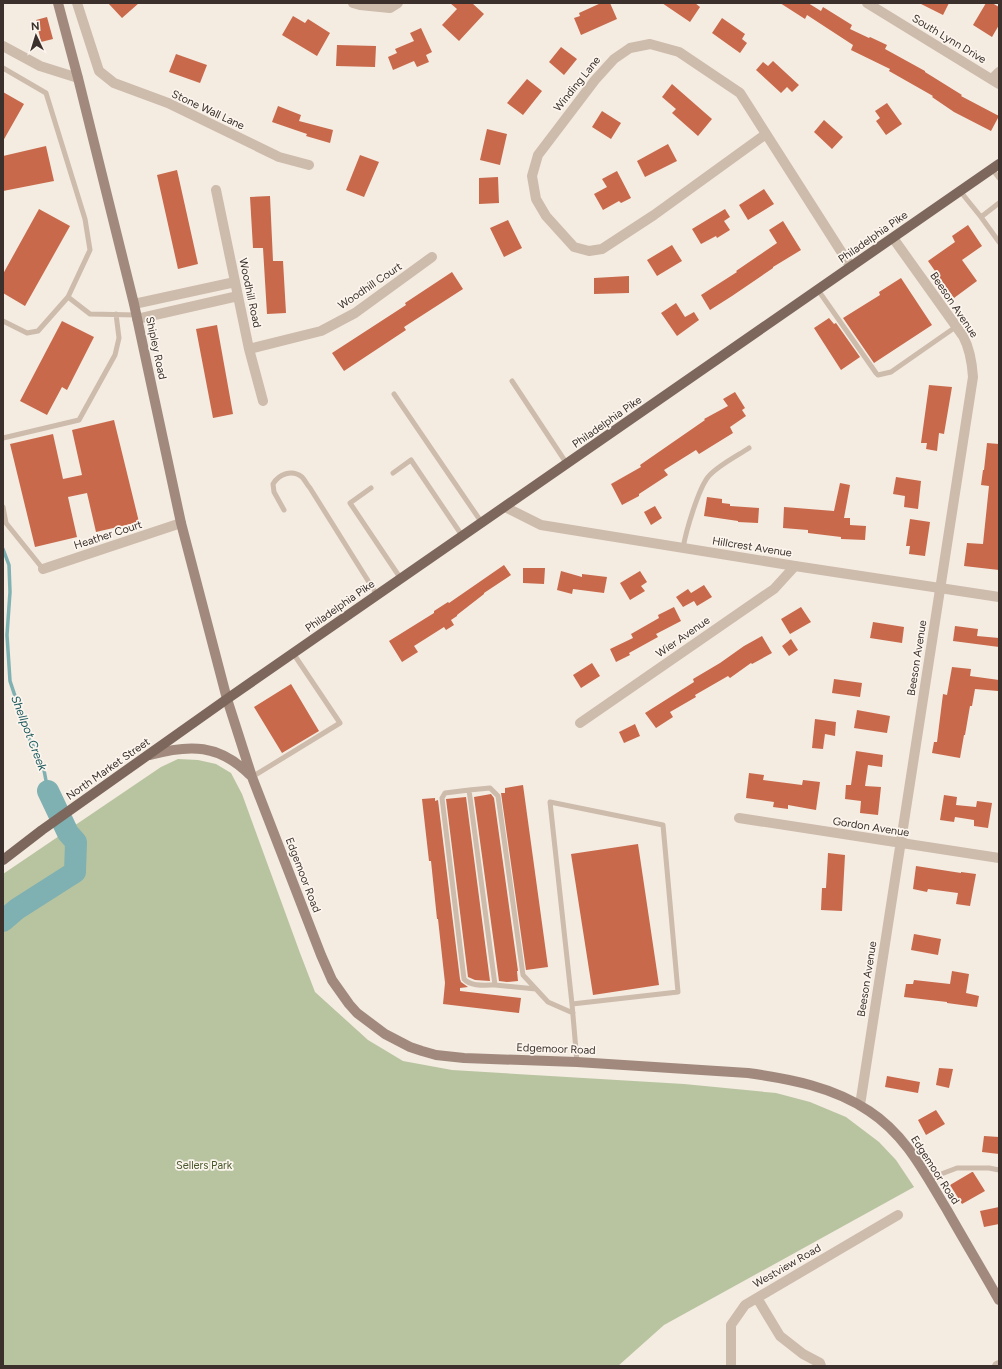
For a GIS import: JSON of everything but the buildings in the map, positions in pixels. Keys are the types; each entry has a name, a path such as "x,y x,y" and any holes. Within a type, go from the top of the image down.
{"main road":[{"name":"Shipley Road","path":"58,3 134,304 181,523 227,699"},
{"name":"Philadelphia Pike","path":"227,699 996,167"},
{"name":"North Market Street","path":"3,860 78,804 150,755 227,699"},
{"name":"Edgemoor Road","path":"227,699 252,777 324,961 332,980 357,1013 385,1034 398,1041 410,1047 436,1055 464,1058 578,1062 748,1073 815,1085 846,1097 884,1122 908,1147 999,1300"},
{"path":"150,755 168,750 184,748 213,750 234,761 252,777"}],"street":[{"name":"Stone Wall Lane","path":"77,3 99,71 114,83 168,103 278,157 309,165"},
{"path":"353,3 390,8 398,3"},
{"name":"South Lynn Drive","path":"867,3 997,78"},
{"name":"Winding Lane","path":"766,134 654,215 602,249 589,251 574,247 546,216 536,199 532,176 538,155 595,80 614,59 630,48 650,44 679,52 740,93 851,267"},
{"path":"3,46 40,66 78,78"},
{"name":"Woodhill Road","path":"216,190 238,296 263,401"},
{"name":"Beeson Avenue","path":"860,1105 973,377 968,346 957,326 893,238"},
{"name":"Woodhill Court","path":"250,349 321,331 355,313 432,257"},
{"path":"134,304 235,282"},
{"path":"137,317 238,296"},
{"name":"Hillcrest Avenue","path":"506,507 541,525 999,597"},
{"name":"Heather Court","path":"43,568 181,523"},
{"name":"Wier Avenue","path":"580,723 774,589 795,566"},
{"name":"Gordon Avenue","path":"739,818 999,858"},
{"name":"Westview Road","path":"731,1366 731,1325 744,1305 898,1215"},
{"path":"756,1298 780,1336 803,1354 820,1363 821,1366"}],"lane":[{"path":"3,68 46,93 85,219 90,250 68,297 38,332 27,333 3,321"},
{"path":"996,167 999,178"},
{"path":"960,191 999,242"},
{"path":"981,217 999,203"},
{"path":"818,290 876,373 882,375 890,372 957,326"},
{"path":"68,297 90,314 116,314 137,317"},
{"path":"3,438 79,420 114,355 119,338 116,314"},
{"path":"512,381 567,464"},
{"path":"394,394 482,523"},
{"path":"683,548 686,534 700,494 709,476 715,470 749,448"},
{"path":"393,473 411,460 463,536"},
{"path":"284,510 274,492 274,484 277,478 290,473 302,477 377,595"},
{"path":"371,488 350,503 401,579"},
{"path":"3,507 6,523 43,568"},
{"path":"252,777 340,723 293,653"},
{"path":"536,988 474,984 467,982 464,979 442,798 445,793 490,788 498,796 524,975 536,988 548,1002 573,1013"},
{"path":"469,790 496,985"},
{"path":"572,1004 678,992 663,825 550,802 578,1062"},
{"path":"928,1179 957,1168 989,1168 999,1170"}],"green space":[{"name":"Sellers Park","path":"178,759 198,760 216,764 231,773 242,794 315,992 368,1040 403,1061 452,1070 684,1084 776,1093 810,1102 846,1117 879,1142 896,1160 914,1187 664,1325 618,1366 3,1366 3,874 161,767"}],"waterway":[{"name":"Shellpot Creek","path":"3,549 9,565 10,592 7,635 10,681 29,738 43,765 48,791"},
{"name":"Shellpot Creek","path":"3,921 17,909 75,872 76,842 68,833 48,791"}]}
